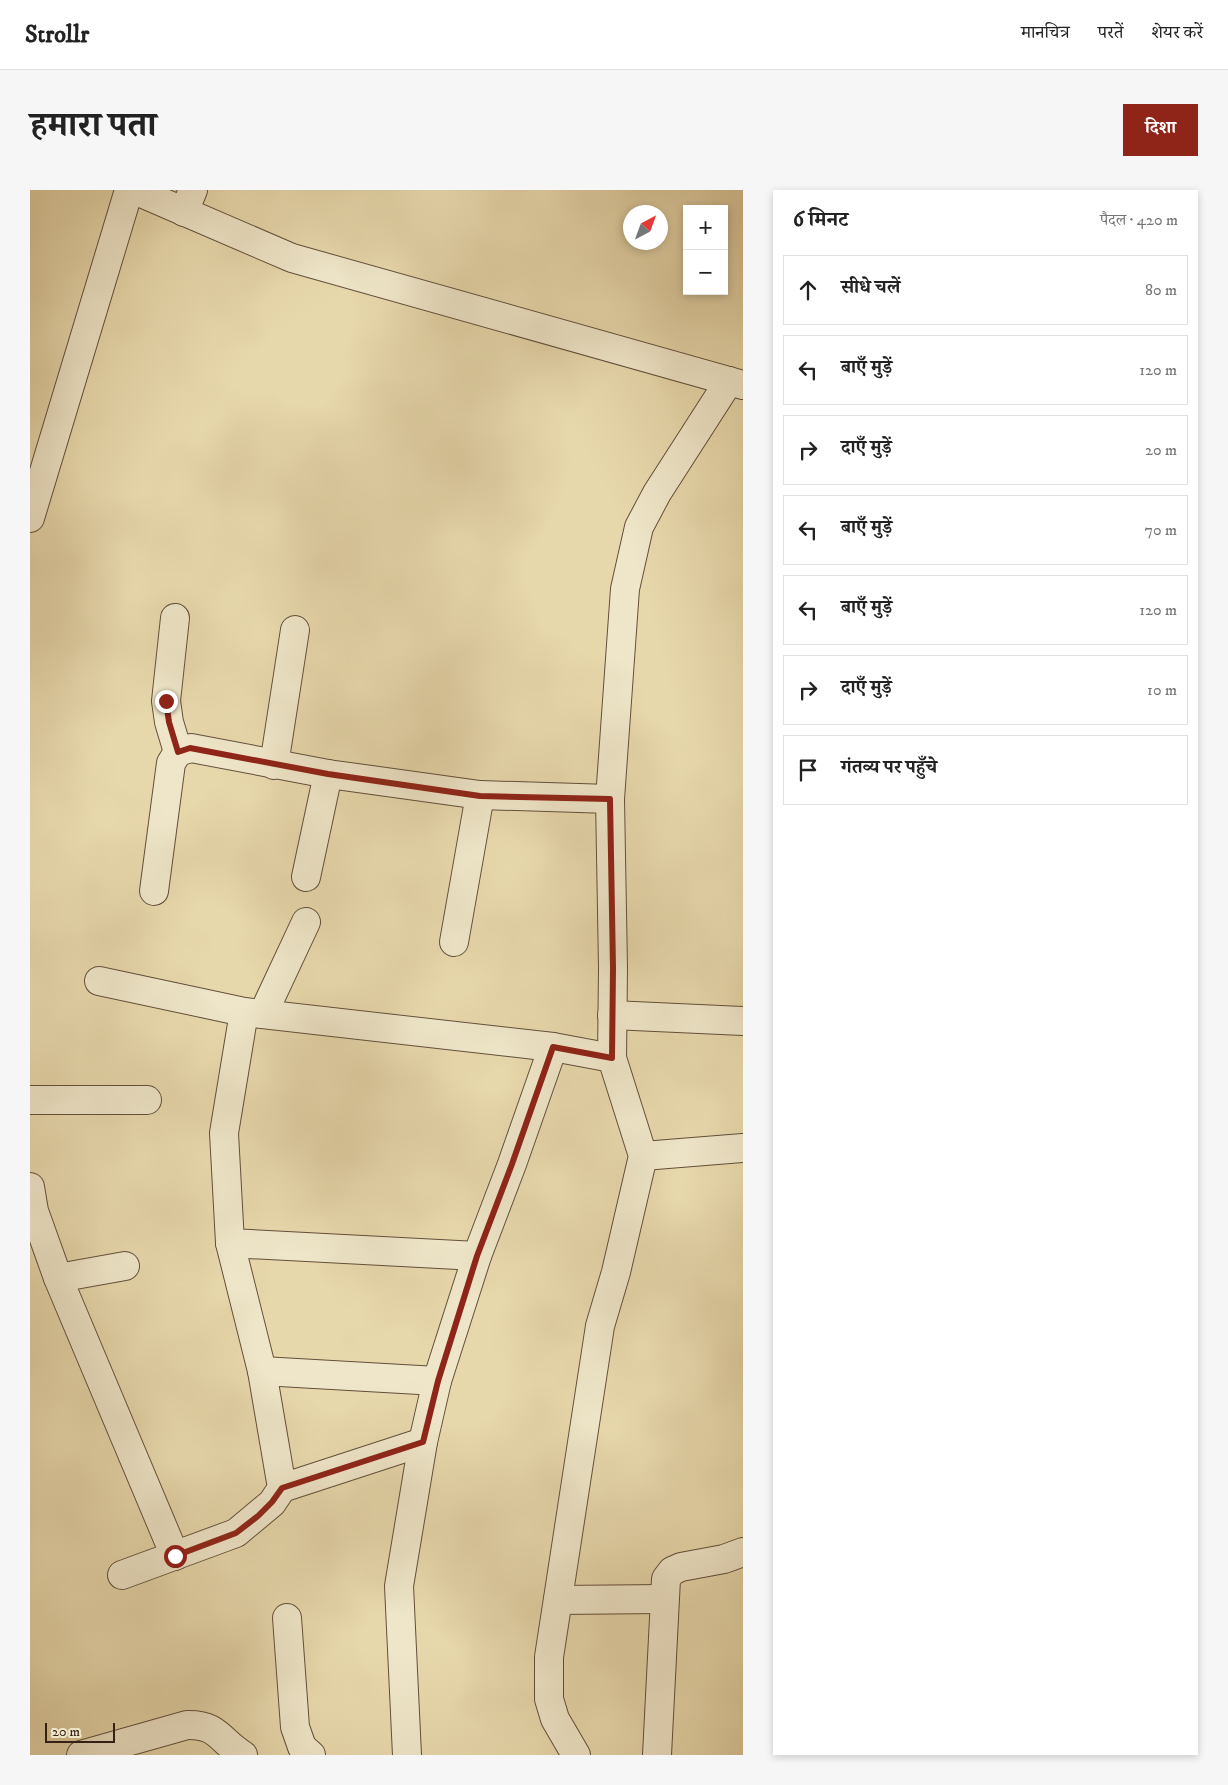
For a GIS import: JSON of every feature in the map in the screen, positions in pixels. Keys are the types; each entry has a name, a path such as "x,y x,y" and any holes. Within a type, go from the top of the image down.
{"street":[{"path":"30,518 129,190"},
{"path":"134,190 189,201 292,258 736,383 656,493 639,527 625,589 610,799 612,1058 643,1156 616,1272 600,1326 549,1657 549,1699 555,1719 576,1755"},
{"path":"174,618 166,701 169,722 178,752"},
{"path":"274,764 295,630"},
{"path":"154,891 171,763 178,752 190,748 328,774 480,796 610,799"},
{"path":"306,877 328,774"},
{"path":"454,942 480,796"},
{"path":"282,1488 262,1371 230,1243 224,1133 254,1013 306,922"},
{"path":"99,981 254,1013 553,1047 612,1058"},
{"path":"612,1015 743,1021"},
{"path":"407,1755 399,1586 423,1442 438,1381 477,1256 553,1047"},
{"path":"30,1100 147,1100"},
{"path":"643,1156 743,1148"},
{"path":"30,1188 34,1211 58,1278 175,1556"},
{"path":"230,1243 477,1256"},
{"path":"58,1278 125,1266"},
{"path":"262,1371 438,1381"},
{"path":"122,1575 236,1533 265,1509 282,1488 423,1442"},
{"path":"657,1755 666,1579 672,1571 681,1567 724,1559 743,1552"},
{"path":"558,1600 664,1599"},
{"path":"286,1618 295,1727 302,1747 311,1755"},
{"path":"81,1755 187,1725 201,1724 210,1728 232,1748 243,1755"}],"route":[{"path":"166,701 169,722 178,752 190,748 328,774 480,796 610,799 613,968 612,1058 553,1047 477,1256 438,1381 423,1442 282,1488 272,1502 258,1516 236,1533 175,1556"}]}
